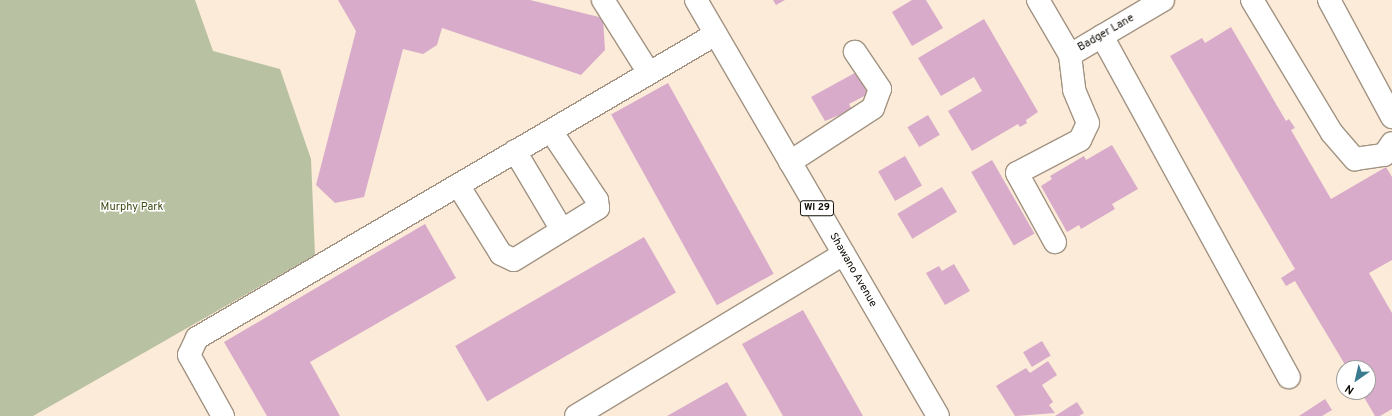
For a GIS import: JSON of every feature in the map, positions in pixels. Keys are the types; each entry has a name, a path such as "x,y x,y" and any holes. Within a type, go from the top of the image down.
{"main road":[{"path":"603,0 649,73"},
{"name":"Shawano Avenue","path":"696,0 938,416"},
{"path":"1038,0 1070,55 1074,90 1086,114 1087,132 1017,174 1054,242"},
{"name":"Badger Lane","path":"1070,55 1163,0"},
{"path":"1252,0 1332,133 1355,159 1384,155 1392,143"},
{"path":"1329,0 1392,116"},
{"path":"223,416 189,355 197,338 716,34"},
{"path":"1102,36 1290,377"},
{"path":"790,162 873,108 880,89 855,52"},
{"path":"458,185 501,254 514,260 598,208 597,200 551,131"},
{"path":"515,151 562,230"},
{"path":"576,416 844,254"}],"green space":[{"name":"Murphy Park","path":"0,0 195,0 213,51 280,69 311,159 315,255 33,416 0,416"}],"building":[{"path":"338,0 530,0 603,18 605,50 581,75 442,28 437,45 423,54 403,49 364,197 335,203 316,185 356,31"},
{"path":"773,0 785,0 776,5"},
{"path":"912,0 926,0 943,28 912,46 892,12"},
{"path":"984,19 1038,112 1026,120 1027,123 1020,127 1018,124 972,151 948,111 982,91 974,77 941,96 918,58"},
{"path":"1231,27 1286,121 1289,119 1295,128 1291,130 1331,199 1386,167 1392,177 1392,260 1369,273 1392,313 1392,409 1380,416 1375,416 1366,400 1376,400 1376,360 1342,360 1295,281 1286,286 1281,278 1295,269 1170,56 1202,38 1205,43"},
{"path":"862,69 874,91 849,104 852,110 825,121 811,97"},
{"path":"668,83 774,274 717,305 611,115"},
{"path":"928,115 940,135 919,147 907,127"},
{"path":"1112,145 1138,189 1112,204 1115,209 1081,229 1079,225 1067,232 1041,186 1052,179 1050,176 1084,156 1086,160"},
{"path":"905,156 922,185 895,201 878,172"},
{"path":"992,160 1034,234 1014,246 971,172"},
{"path":"942,187 957,212 912,239 897,214"},
{"path":"425,224 456,278 310,362 340,416 267,416 224,342"},
{"path":"644,237 676,292 487,401 455,346"},
{"path":"954,264 970,291 945,305 926,273 939,266 942,271"},
{"path":"803,310 863,416 783,416 742,344"},
{"path":"1042,341 1051,356 1032,367 1023,352"},
{"path":"1048,361 1057,375 1042,385 1053,402 1049,405 1055,413 1015,416 996,386 1026,368 1030,373"},
{"path":"727,382 747,416 667,416"},
{"path":"1325,399 1332,410 1322,416 1299,416"},
{"path":"1077,402 1084,413 1079,416 1055,416"}]}
